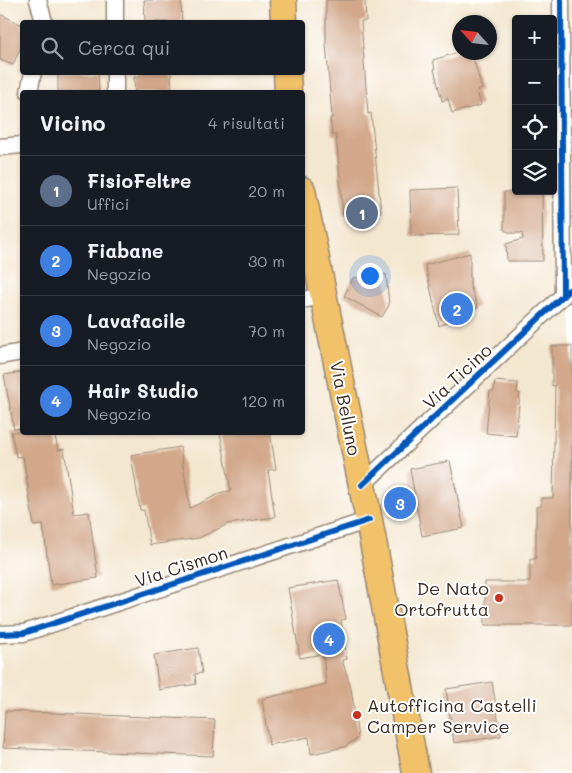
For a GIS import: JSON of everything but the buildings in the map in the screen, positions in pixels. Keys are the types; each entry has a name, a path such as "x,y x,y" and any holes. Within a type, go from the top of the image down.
{"main road":[{"path":"283,0 284,20"},
{"path":"287,75 288,90"},
{"name":"Via Belluno","path":"305,219 313,298 362,486 416,773"}],"street":[{"path":"38,0 43,20"},
{"path":"115,0 115,20"},
{"path":"561,0 568,292"},
{"path":"29,90 32,75"},
{"path":"115,75 115,90"},
{"path":"0,147 20,145"},
{"name":"Via Ticino","path":"362,486 568,292"},
{"path":"0,356 20,352"},
{"name":"Via Cismon","path":"0,634 24,633 369,520"}],"cycle path":[{"path":"561,0 563,296"},
{"path":"362,485 569,290"},
{"path":"0,634 24,633 369,520"}],"place":[{"name":"FisioFeltre","path":"362,213"},
{"name":"Fiabane","path":"457,309"},
{"name":"Lavafacile","path":"400,503"},
{"name":"De Nato Ortofrutta","path":"499,598"},
{"name":"Hair Studio","path":"329,639"},
{"name":"Autofficina Castelli Camper Service","path":"357,715"}]}
